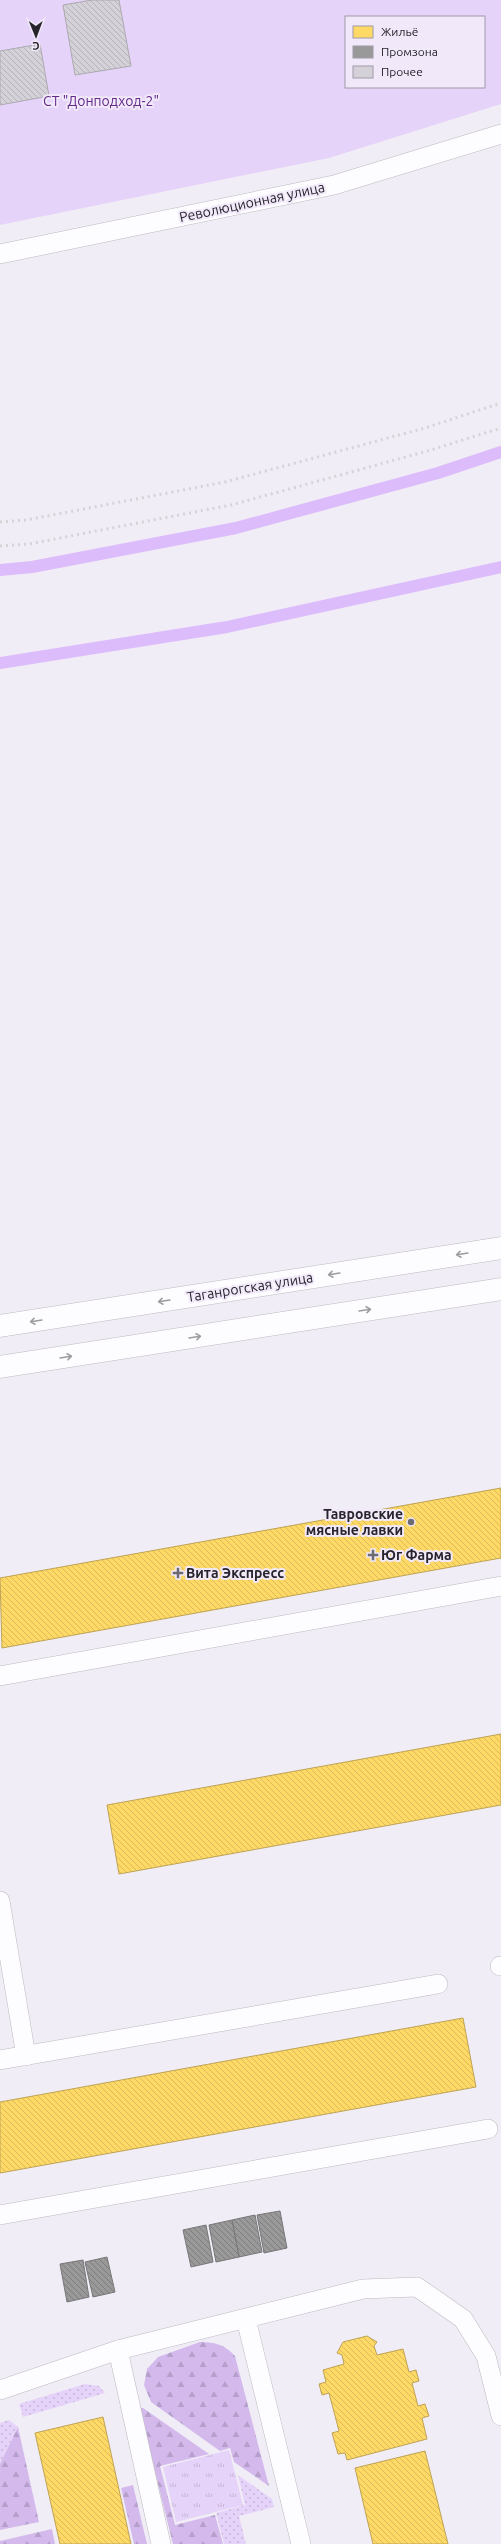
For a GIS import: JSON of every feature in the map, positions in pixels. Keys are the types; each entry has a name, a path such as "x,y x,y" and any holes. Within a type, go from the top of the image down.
{"main road":[{"name":"Таганрогская улица","path":"0,1326 501,1248"},
{"path":"0,1367 501,1289"}],"lane":[{"name":"Революционная улица","path":"0,254 334,185 501,134"},
{"path":"0,1676 501,1586"},
{"path":"0,1901 26,2056"},
{"path":"0,2060 438,1984"},
{"path":"0,2215 488,2129"},
{"path":"0,2390 118,2350 246,2320 363,2289 417,2287 463,2319 486,2356 501,2416"},
{"path":"246,2320 302,2544"},
{"path":"118,2350 161,2544"}],"green space":[{"name":"СТ \"Донподход-2\"","path":"0,0 501,0 501,104 329,158 0,225"},
{"path":"200,2342 220,2345 228,2349 235,2356 269,2486 234,2462 230,2448 220,2451 151,2402 144,2385 147,2369 158,2357"},
{"path":"85,2384 99,2386 105,2393 23,2417 19,2404"},
{"path":"139,2408 143,2408 209,2454 160,2466 175,2525 215,2515 223,2544 173,2544"},
{"path":"9,2420 18,2427 0,2464 0,2423"},
{"path":"18,2427 39,2522 0,2530 0,2464"},
{"path":"229,2450 243,2505 176,2522 163,2467"},
{"path":"238,2475 272,2499 274,2507 239,2516 246,2544 224,2544 216,2513 245,2505"},
{"path":"133,2485 147,2544 134,2544 121,2488"},
{"path":"52,2529 55,2544 0,2544 0,2541"}],"building: Жильё":[{"path":"501,1488 501,1558 2,1648 0,1578"},
{"path":"501,1734 501,1805 119,1874 107,1805"},
{"path":"463,2018 476,2087 0,2173 0,2102"},
{"path":"367,2336 377,2342 374,2346 377,2355 403,2349 409,2372 416,2370 419,2381 412,2383 418,2406 425,2404 429,2416 422,2418 427,2439 347,2460 345,2453 338,2454 332,2433 339,2431 329,2393 322,2395 319,2384 326,2382 323,2370 344,2364 342,2355 337,2353 343,2342"},
{"path":"103,2417 131,2544 60,2544 35,2433"},
{"path":"425,2451 448,2544 373,2544 355,2468"}],"building: Промзона":[{"path":"280,2211 287,2248 264,2253 257,2215"},
{"path":"255,2215 262,2252 239,2257 232,2220"},
{"path":"232,2220 239,2257 216,2262 209,2225"},
{"path":"206,2225 213,2262 191,2267 183,2230"},
{"path":"107,2257 115,2292 93,2297 85,2262"},
{"path":"83,2260 89,2297 67,2302 60,2264"}],"building: Прочее":[{"path":"92,0 119,0 131,66 75,75 63,5"},
{"path":"40,44 49,96 0,105 0,51"}],"waterway":[{"path":"0,570 32,567 236,528 438,473 501,452"},
{"path":"0,663 227,627 501,567"}],"railway":[{"path":"0,522 26,520 225,482 425,428 501,403"},
{"path":"0,546 29,544 231,505 431,450 501,428"}],"place":[{"name":"Тавровские мясные лавки","path":"411,1522"},
{"name":"Юг Фарма","path":"373,1555"},
{"name":"Вита Экспресс","path":"178,1573"}]}
